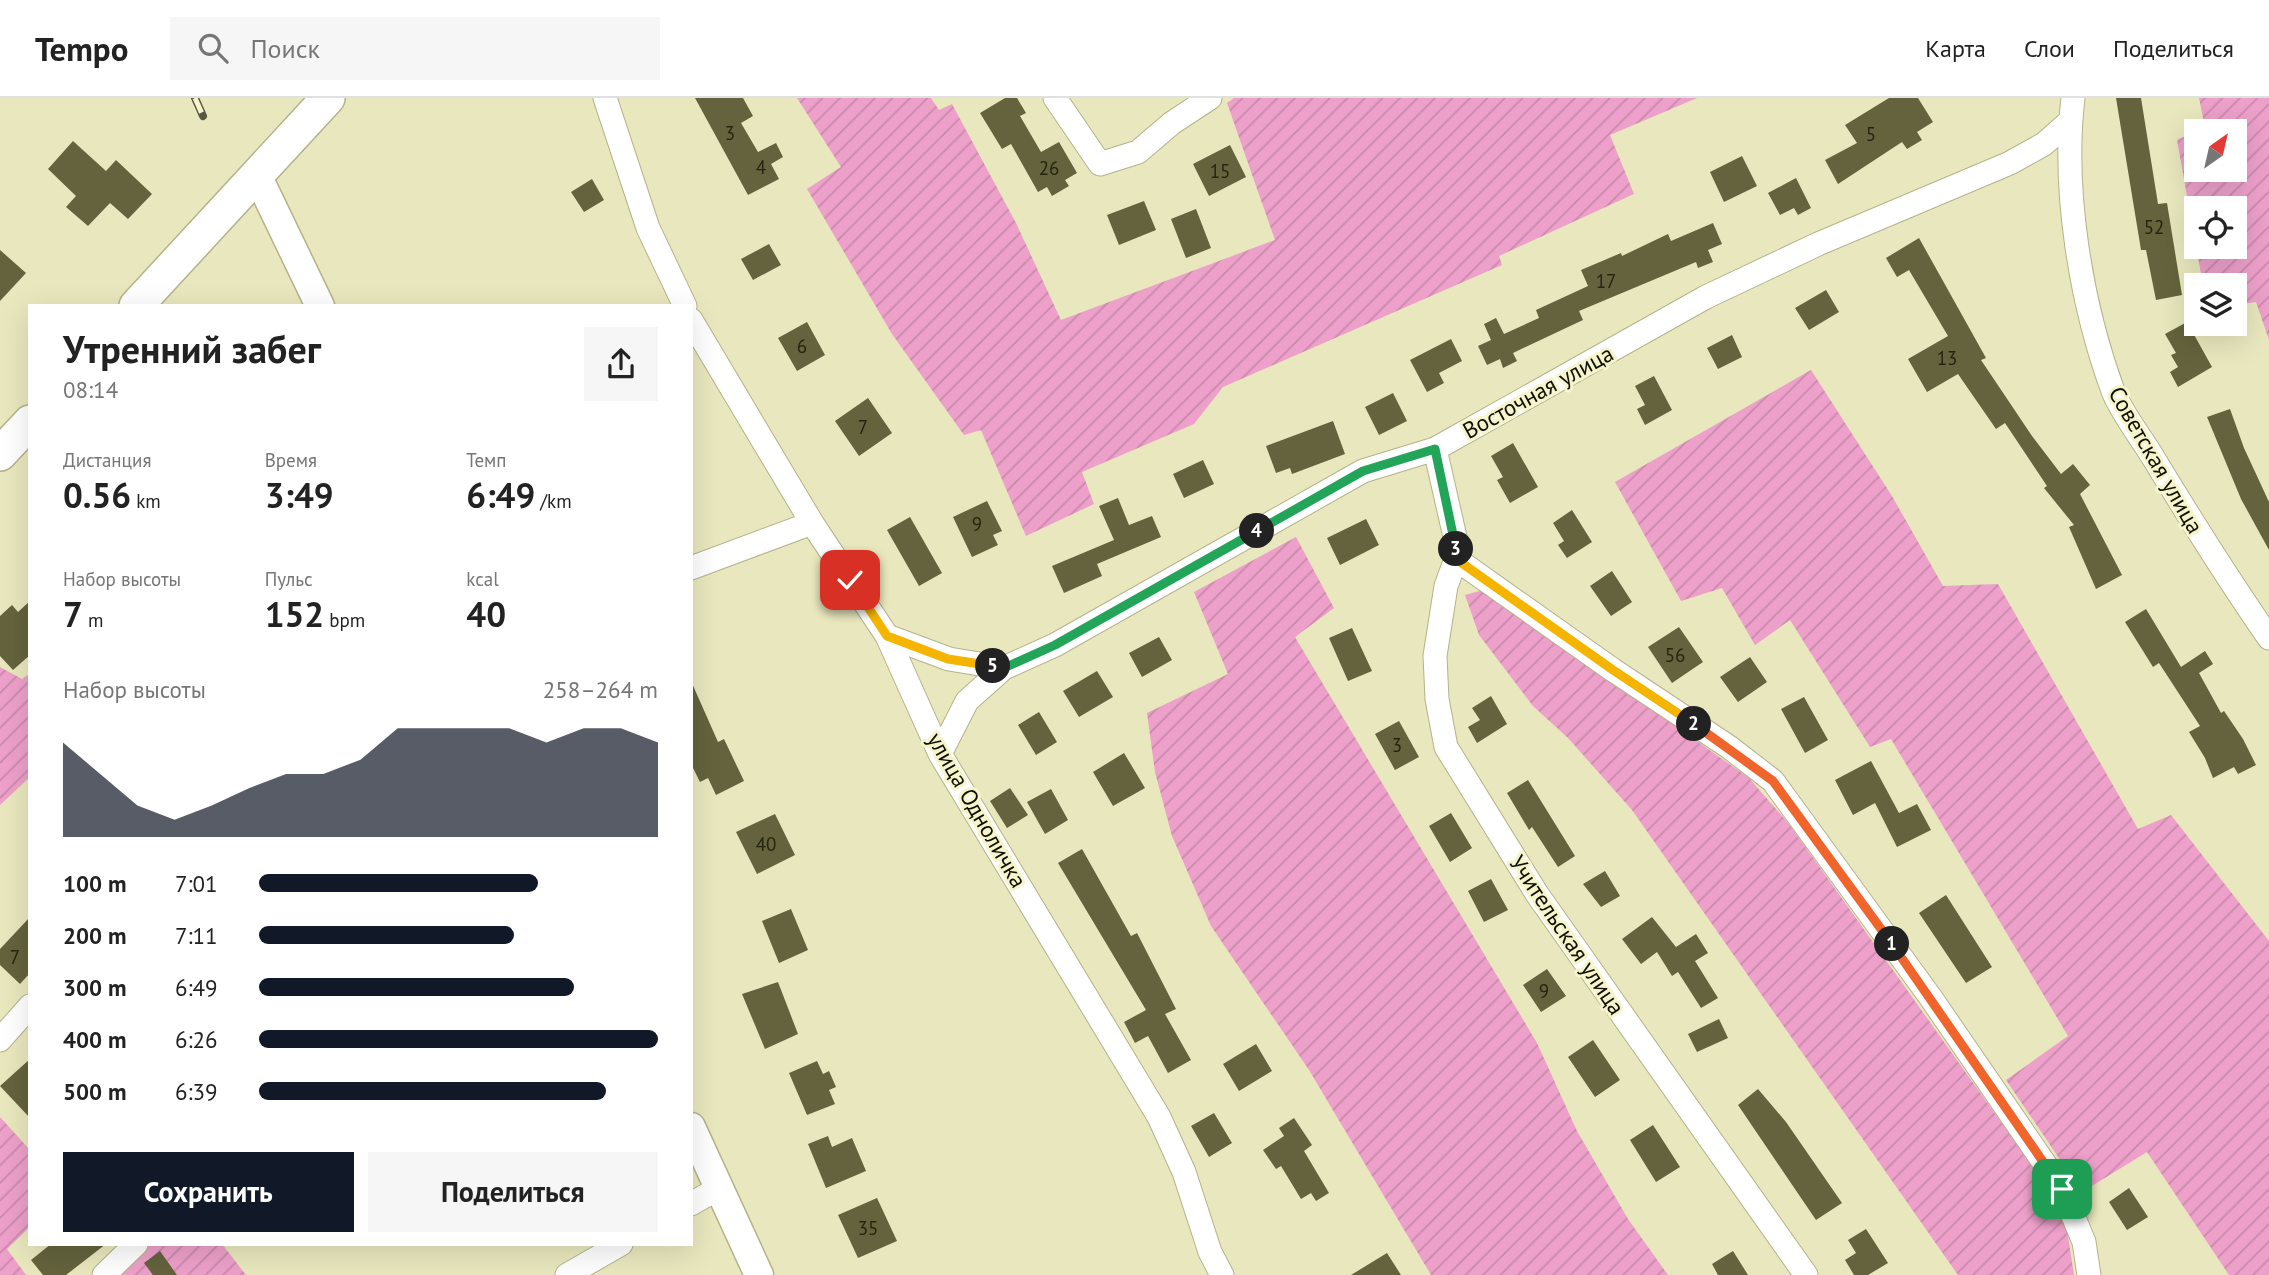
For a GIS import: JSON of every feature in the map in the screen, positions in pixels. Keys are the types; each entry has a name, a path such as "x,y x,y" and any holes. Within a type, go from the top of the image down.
{"main road":[{"path":"138,304 328,98"},
{"path":"0,454 28,424"}],"street":[{"path":"605,98 649,228 684,304"},
{"path":"1055,98 1100,164 1138,152 1172,123 1210,98"},
{"name":"Советская улица","path":"2073,98 2070,121 2075,234 2088,309 2114,393 2216,562 2269,638"},
{"name":"Восточная улица","path":"940,754 967,701 1004,668 1055,645 1363,471 1435,449 1706,297 1905,206 2010,163 2044,144 2070,121"},
{"path":"257,175 319,304"},
{"name":"улица Одноличка","path":"693,323 812,523 887,636 940,754 1159,1117 1184,1172 1210,1252 1222,1275"},
{"name":"Учительская улица","path":"1435,449 1455,537 1456,559 1446,586 1435,656 1437,699 1446,747 1537,894 1806,1275"},
{"path":"693,567 812,523"},
{"path":"1456,559 1613,670 1729,747 1773,781 1931,998 2062,1189 2084,1242 2090,1275"},
{"path":"887,636 948,659 1004,668"},
{"path":"0,1040 28,1008"},
{"path":"693,1131 759,1275"},
{"path":"693,1203 719,1188"},
{"path":"104,1275 133,1246"},
{"path":"567,1275 618,1246"},
{"path":"1201,1275 1210,1252"}],"shaded area":[{"path":"797,98 931,98 939,110 952,104 1016,223 1061,320 1275,240 1227,103 1234,98 1697,98 1610,135 1634,194 1499,256 1502,265 1223,387 1194,424 1082,472 1094,504 1026,536 981,430 964,435 892,334 807,189 841,167"},
{"path":"2199,98 2269,98 2269,340 2256,302 2247,303 2247,273 2201,273 2198,259 2247,259 2247,196 2187,196 2185,182 2247,182 2247,119 2203,119"},
{"path":"2184,137 2184,179 2177,140"},
{"path":"1811,370 1892,496 1943,586 1998,584 2138,829 2171,815 2269,941 2269,1275 2229,1275 2147,1152 2082,1192 2006,1080 2068,1036 1891,739 1870,747 1790,620 1755,645 1722,588 1681,601 1615,482"},
{"path":"1296,537 1334,608 1295,637 1537,1043 1577,1131 1628,1219 1668,1275 1431,1275 1309,1070 1211,926 1172,836 1155,772 1147,713 1228,674 1194,592"},
{"path":"1483,590 1749,778 1789,824 2038,1174 2067,1230 2074,1275 1958,1275 1632,810 1568,738 1533,706 1479,635 1465,595"},
{"path":"0,667 22,679 28,674 28,779 0,805"},
{"path":"0,1117 28,1148 28,1229 7,1249 26,1275 0,1275"},
{"path":"145,1246 224,1246 246,1275 113,1275"}],"building":[{"path":"695,98 743,98 753,116 741,123 758,152 776,143 783,157 771,164 779,179 748,195"},
{"path":"1005,98 1017,98 1026,113 1020,116 1041,152 1059,142 1077,173 1065,180 1069,186 1052,196 1047,187 1038,192 1011,144 1002,149 980,113"},
{"path":"1889,98 1918,98 1933,122 1917,132 1922,140 1907,149 1902,142 1838,184 1825,160 1857,143 1845,125"},
{"path":"2116,98 2141,98 2158,204 2167,203 2182,295 2156,300 2146,250 2141,250"},
{"path":"73,141 106,171 116,160 152,194 128,219 110,203 88,226 66,207 76,196 48,169"},
{"path":"1230,145 1246,177 1209,196 1193,164"},
{"path":"1742,156 1757,186 1724,202 1710,172"},
{"path":"1796,178 1811,208 1798,215 1794,208 1780,215 1768,193"},
{"path":"592,179 604,200 584,212 571,192"},
{"path":"1144,201 1156,230 1119,245 1107,215"},
{"path":"1196,209 1211,248 1186,258 1171,219"},
{"path":"1713,223 1722,244 1708,250 1713,262 1698,268 1696,262 1579,311 1583,320 1513,353 1517,361 1503,368 1500,359 1487,365 1478,346 1491,340 1484,324 1496,318 1504,334 1539,318 1536,310 1588,286 1581,270 1621,253 1622,256 1668,234 1671,241"},
{"path":"1919,238 1986,358 1981,360 2032,436 2061,474 2073,464 2090,485 2080,494 2122,575 2096,589 2069,527 2074,525 2044,488 2047,486 2005,423 1996,429 1958,374 1927,392 1908,359 1948,336 1909,270 1897,277 1886,258"},
{"path":"769,244 781,265 753,280 741,259"},
{"path":"0,250 26,273 0,301"},
{"path":"1826,290 1839,312 1809,330 1795,308"},
{"path":"807,322 825,355 797,371 778,338"},
{"path":"2184,324 2184,336 2195,336 2212,367 2178,387 2170,372 2178,367 2171,355 2176,353 2165,334"},
{"path":"1732,335 1742,357 1718,369 1707,348"},
{"path":"1451,339 1462,361 1439,373 1444,383 1427,392 1410,360"},
{"path":"1654,376 1672,410 1645,425 1637,409 1645,405 1635,386"},
{"path":"1393,393 1407,421 1379,435 1365,407"},
{"path":"868,398 892,433 859,456 835,421"},
{"path":"2230,409 2244,448 2269,502 2269,550 2241,499 2207,417"},
{"path":"1333,421 1345,454 1292,474 1290,468 1276,473 1266,446"},
{"path":"1513,443 1538,487 1510,503 1497,480 1503,477 1491,456"},
{"path":"1203,460 1214,484 1184,498 1173,474"},
{"path":"1118,498 1129,525 1152,516 1161,537 1097,564 1102,576 1064,593 1052,566 1114,540 1099,506"},
{"path":"987,501 1002,531 993,535 998,545 972,557 953,517"},
{"path":"1572,510 1592,542 1567,558 1558,545 1564,541 1553,523"},
{"path":"910,517 942,573 919,586 887,530"},
{"path":"1366,519 1379,545 1340,565 1327,538"},
{"path":"1612,571 1632,602 1611,616 1590,586"},
{"path":"28,603 28,657 13,670 0,656 0,616 12,605 18,612"},
{"path":"2146,609 2181,667 2205,651 2213,664 2199,673 2221,713 2224,711 2243,739 2256,765 2238,774 2234,767 2213,778 2205,758 2189,732 2200,726 2159,663 2153,667 2125,622"},
{"path":"1679,627 1703,662 1672,683 1648,647"},
{"path":"1352,628 1372,671 1348,681 1329,638"},
{"path":"1159,637 1172,660 1142,677 1129,653"},
{"path":"1750,657 1767,682 1738,702 1720,677"},
{"path":"1097,671 1113,697 1079,717 1063,691"},
{"path":"693,686 718,742 724,739 744,781 716,795 708,778 700,782 693,768"},
{"path":"1491,696 1507,724 1477,743 1468,727 1480,720 1472,708"},
{"path":"1804,697 1828,740 1805,753 1781,709"},
{"path":"1039,712 1057,742 1036,755 1018,725"},
{"path":"1399,721 1419,757 1395,770 1375,734"},
{"path":"1124,753 1145,788 1113,806 1093,772"},
{"path":"1871,761 1899,813 1917,804 1931,830 1897,847 1875,803 1853,815 1835,780"},
{"path":"1528,780 1575,856 1558,867 1532,827 1529,830 1507,793"},
{"path":"1010,788 1028,815 1007,828 990,801"},
{"path":"1051,789 1068,820 1045,834 1027,802"},
{"path":"1451,813 1472,848 1450,862 1429,826"},
{"path":"775,814 795,855 757,874 736,832"},
{"path":"1082,849 1131,936 1137,933 1176,1009 1165,1014 1191,1060 1168,1073 1148,1036 1135,1043 1124,1022 1146,1010 1058,863"},
{"path":"1605,871 1620,896 1601,907 1583,884"},
{"path":"1491,879 1508,910 1484,922 1468,891"},
{"path":"1946,895 1992,967 1966,983 1919,913"},
{"path":"791,909 808,950 779,963 762,921"},
{"path":"1652,917 1676,947 1696,934 1708,953 1695,961 1718,998 1701,1008 1678,972 1672,976 1657,952 1641,964 1622,939"},
{"path":"28,919 28,975 20,984 0,965 0,949"},
{"path":"1547,969 1566,996 1541,1012 1523,985"},
{"path":"778,982 798,1034 765,1049 742,994"},
{"path":"1719,1019 1728,1038 1697,1052 1688,1034"},
{"path":"1593,1040 1620,1080 1595,1097 1568,1057"},
{"path":"1256,1044 1272,1071 1239,1091 1223,1064"},
{"path":"28,1061 28,1116 0,1086"},
{"path":"817,1061 823,1074 829,1071 836,1087 829,1090 835,1104 807,1115 789,1073"},
{"path":"1758,1089 1786,1122 1842,1203 1816,1220 1738,1105"},
{"path":"1214,1113 1232,1143 1209,1157 1191,1126"},
{"path":"1294,1118 1312,1145 1304,1151 1329,1193 1316,1201 1311,1193 1301,1199 1281,1166 1276,1169 1263,1150 1284,1136 1279,1128"},
{"path":"1653,1125 1680,1167 1656,1182 1630,1140"},
{"path":"828,1136 832,1147 852,1138 866,1171 826,1188 808,1144"},
{"path":"2129,1188 2148,1217 2127,1230 2109,1202"},
{"path":"877,1198 897,1241 858,1258 838,1215"},
{"path":"1866,1229 1888,1263 1868,1275 1854,1275 1845,1260 1856,1253 1848,1240"},
{"path":"48,1246 103,1246 66,1275 43,1275 31,1260"},
{"path":"160,1251 177,1275 153,1275 144,1263"},
{"path":"1733,1251 1748,1275 1718,1275 1712,1264"},
{"path":"1387,1253 1401,1275 1351,1275"}],"railway":[{"path":"195,98 203,116"}],"route":[{"path":"850,580 887,636 948,659 1004,668 1055,645 1363,471 1435,449 1455,537 1456,559 1613,670 1729,747 1773,781 1931,998 2062,1189"}]}
